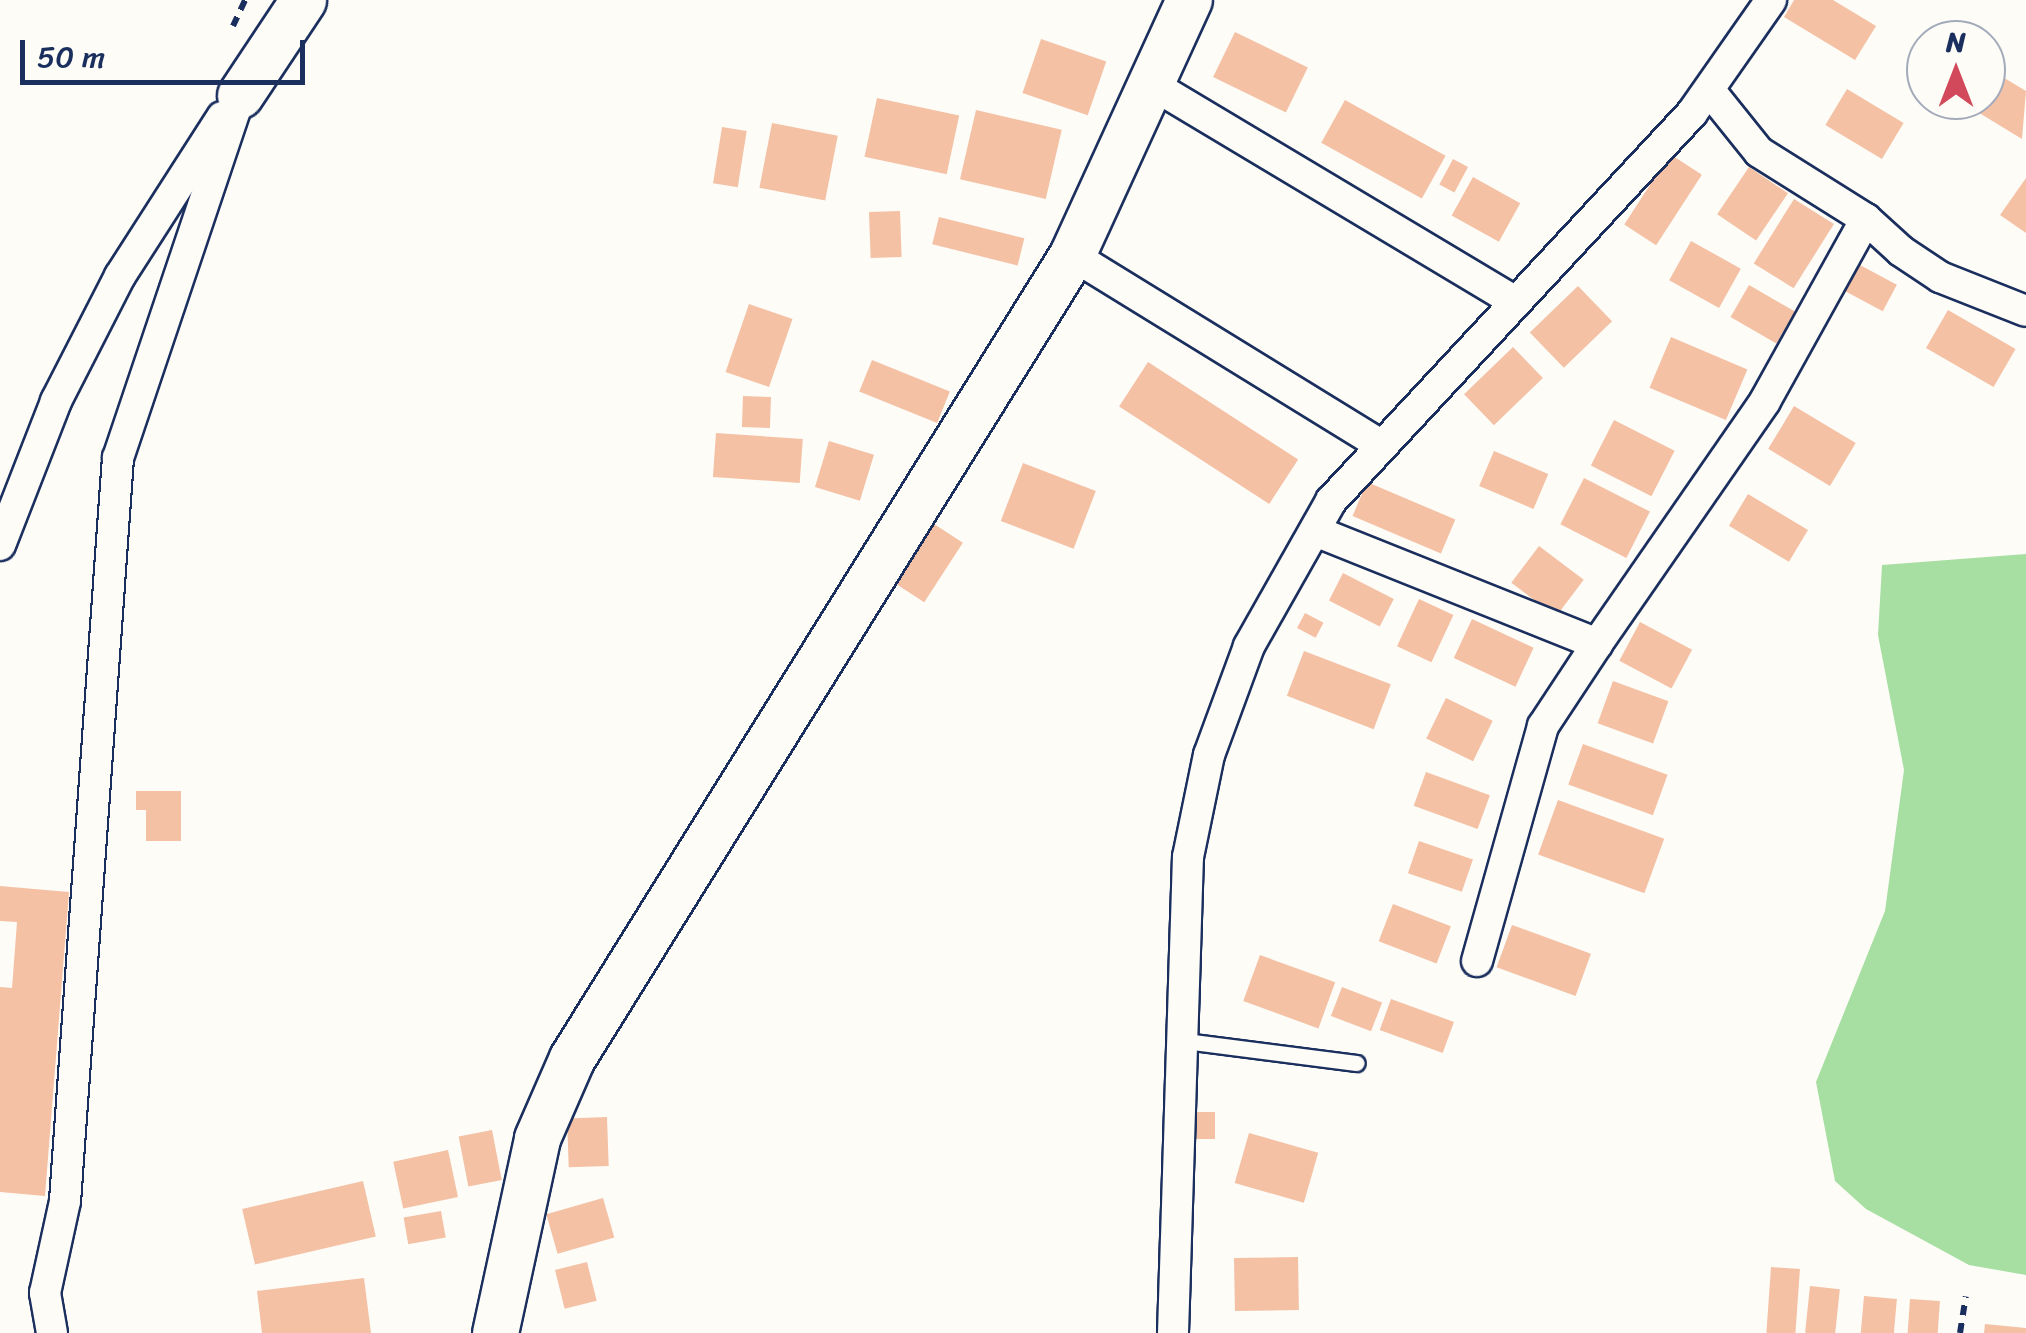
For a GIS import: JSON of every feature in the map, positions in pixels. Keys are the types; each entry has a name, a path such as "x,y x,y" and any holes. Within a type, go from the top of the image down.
{"street":[{"path":"0,545 56,401 120,276 186,163 240,95 303,0"},
{"path":"495,1333 537,1138 572,1058 1072,255 1189,0"},
{"path":"1172,1333 1177,1040 1188,857 1209,755 1248,646 1315,531 1382,446 1710,90 1771,0"},
{"path":"1152,85 1516,302"},
{"path":"1710,90 1760,152 1866,219 1940,277 2026,311"},
{"path":"52,1333 45,1293 68,1162 118,458 240,95"},
{"path":"1477,961 1543,726 1765,401 1866,219"},
{"path":"1072,255 1382,446"},
{"path":"1315,531 1597,644"}],"lane":[{"path":"1177,1040 1357,1063"}],"path":[{"path":"1960,1333 1966,1296"}],"green space":[{"path":"2026,554 2026,1275 1969,1265 1866,1209 1835,1181 1816,1082 1885,911 1904,770 1878,635 1882,565"}],"building":[{"path":"1794,0 1833,0 1876,26 1855,60 1784,17"},
{"path":"1235,32 1308,68 1286,112 1213,77"},
{"path":"1041,39 1106,61 1088,115 1022,93"},
{"path":"2006,79 2026,91 2022,139 1991,120 2006,120"},
{"path":"1847,89 1904,123 1882,159 1825,125"},
{"path":"877,98 959,115 947,174 865,157"},
{"path":"1345,100 1446,156 1422,199 1321,143"},
{"path":"976,110 1062,130 1046,199 960,179"},
{"path":"772,123 838,136 825,201 759,188"},
{"path":"722,127 747,131 738,187 713,183"},
{"path":"1670,154 1702,175 1656,245 1624,224"},
{"path":"1453,159 1468,167 1454,193 1439,185"},
{"path":"1749,167 1788,193 1756,241 1717,214"},
{"path":"1473,177 1520,203 1499,242 1452,215"},
{"path":"2026,178 2026,233 2000,215"},
{"path":"1794,199 1834,224 1794,288 1754,263"},
{"path":"900,211 902,257 871,258 869,212"},
{"path":"939,217 1024,238 1018,265 932,244"},
{"path":"1691,241 1741,269 1719,308 1669,280"},
{"path":"1858,264 1897,285 1883,311 1844,290"},
{"path":"1749,285 1795,312 1776,344 1730,317"},
{"path":"1578,286 1612,321 1564,368 1530,333"},
{"path":"749,304 792,319 769,387 726,372"},
{"path":"1948,310 2016,349 1994,387 1926,348"},
{"path":"1671,337 1747,369 1726,420 1650,388"},
{"path":"1513,347 1543,378 1494,425 1464,394"},
{"path":"872,360 950,391 937,423 859,392"},
{"path":"1148,362 1298,459 1269,504 1119,406"},
{"path":"743,396 771,397 770,428 742,427"},
{"path":"1794,406 1856,443 1830,486 1768,449"},
{"path":"1614,420 1675,451 1651,496 1591,465"},
{"path":"716,433 803,439 800,483 713,477"},
{"path":"829,441 874,455 860,501 815,487"},
{"path":"1494,451 1548,474 1533,509 1479,486"},
{"path":"1023,463 1096,491 1074,549 1001,521"},
{"path":"1584,478 1650,512 1626,558 1560,524"},
{"path":"1367,482 1455,520 1441,554 1353,516"},
{"path":"1748,494 1808,530 1789,562 1729,526"},
{"path":"931,522 963,543 924,602 892,582"},
{"path":"1539,546 1584,580 1556,616 1511,583"},
{"path":"1343,573 1394,599 1380,626 1329,601"},
{"path":"1419,599 1453,615 1431,662 1397,646"},
{"path":"1305,613 1324,623 1316,638 1297,628"},
{"path":"1472,619 1534,648 1515,687 1454,658"},
{"path":"1640,622 1692,650 1671,689 1619,661"},
{"path":"1304,651 1391,684 1374,729 1287,696"},
{"path":"1613,681 1668,701 1653,743 1598,723"},
{"path":"1446,698 1493,721 1473,761 1426,738"},
{"path":"1583,744 1668,775 1653,815 1568,784"},
{"path":"1426,772 1490,795 1478,829 1414,806"},
{"path":"136,791 181,791 181,841 146,841 146,810 136,810"},
{"path":"1558,800 1664,839 1644,893 1538,855"},
{"path":"1419,841 1473,860 1462,892 1408,873"},
{"path":"0,886 69,892 45,1196 0,1192 0,987 12,988 17,922 0,921"},
{"path":"1393,904 1451,926 1437,964 1379,941"},
{"path":"1512,925 1591,954 1576,996 1497,967"},
{"path":"1260,955 1335,982 1318,1028 1243,1001"},
{"path":"1342,987 1382,1002 1371,1031 1331,1016"},
{"path":"1391,999 1454,1022 1443,1053 1380,1030"},
{"path":"1187,1112 1215,1112 1215,1139 1187,1139"},
{"path":"607,1117 609,1166 569,1167 567,1118"},
{"path":"492,1130 502,1180 468,1187 459,1136"},
{"path":"1249,1133 1318,1153 1304,1203 1235,1183"},
{"path":"448,1150 458,1197 403,1209 393,1162"},
{"path":"363,1181 376,1237 255,1264 242,1209"},
{"path":"603,1198 614,1237 558,1254 546,1214"},
{"path":"441,1211 446,1238 408,1244 404,1218"},
{"path":"1298,1257 1299,1310 1235,1311 1234,1258"},
{"path":"587,1262 597,1301 565,1309 555,1270"},
{"path":"1771,1267 1800,1269 1795,1333 1766,1333"},
{"path":"364,1278 371,1333 262,1333 257,1291"},
{"path":"1810,1286 1840,1289 1835,1333 1805,1333"},
{"path":"1864,1296 1897,1299 1894,1333 1861,1333"},
{"path":"1910,1299 1940,1301 1938,1333 1908,1333"},
{"path":"1985,1324 2026,1328 2026,1333 1984,1333"}]}
